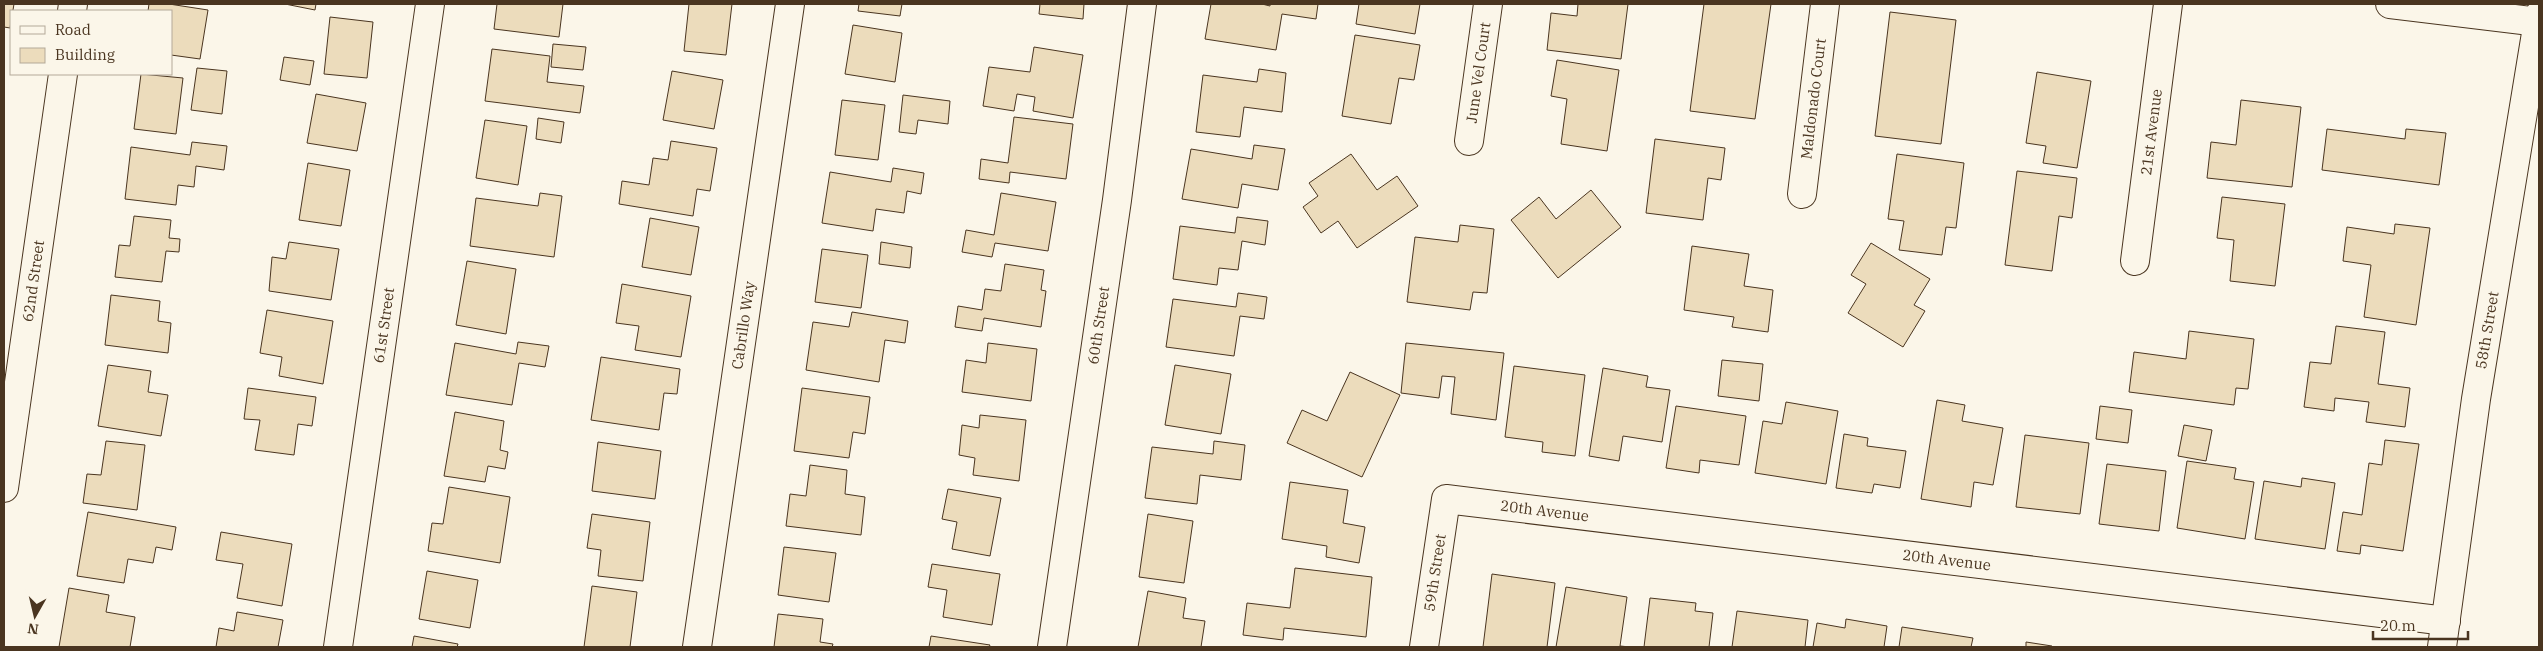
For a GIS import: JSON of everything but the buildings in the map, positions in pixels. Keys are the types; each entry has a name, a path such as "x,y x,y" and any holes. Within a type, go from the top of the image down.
{"street":[{"name":"61st Street","path":"338,647 430,4"},
{"name":"Cabrillo Way","path":"698,647 790,4"},
{"name":"60th Street","path":"1052,647 1118,200 1142,4"},
{"name":"June Vel Court","path":"1469,141 1488,4"},
{"name":"Maldonado Court","path":"1802,194 1825,4"},
{"name":"21st Avenue","path":"2135,261 2168,4"},
{"path":"2390,4 2539,20"},
{"name":"58th Street","path":"2442,647 2476,399 2539,20"},
{"name":"62nd Street","path":"4,488 63,75"},
{"name":"20th Avenue","path":"1446,499 2446,620"},
{"name":"59th Street","path":"1424,647 1446,499"}]}
